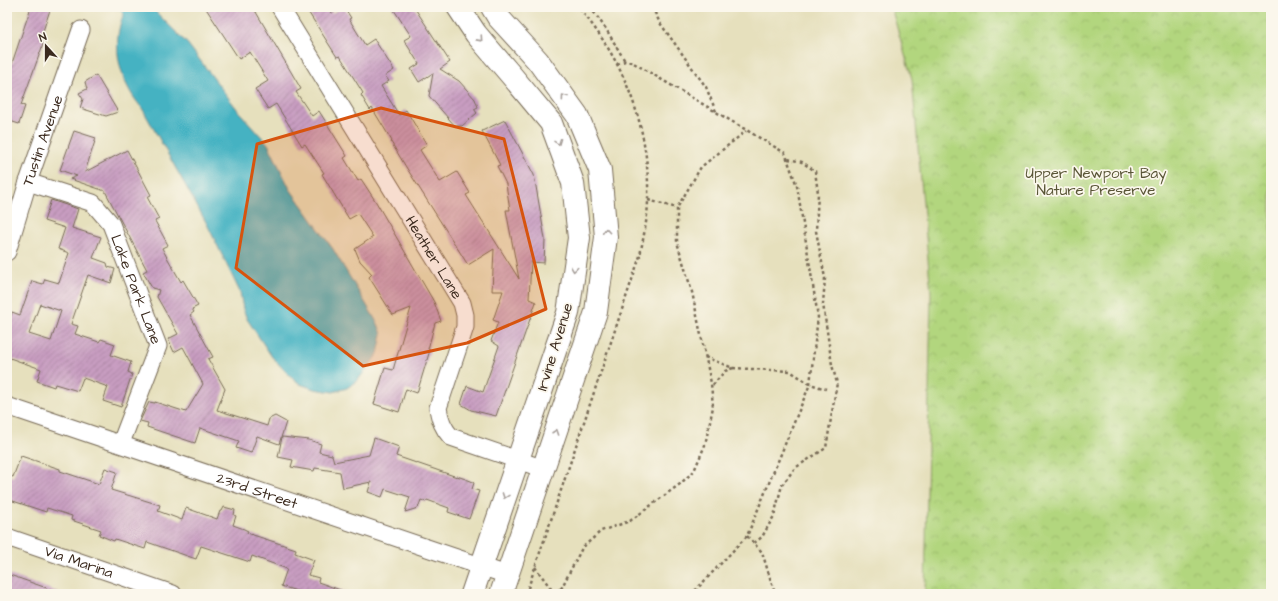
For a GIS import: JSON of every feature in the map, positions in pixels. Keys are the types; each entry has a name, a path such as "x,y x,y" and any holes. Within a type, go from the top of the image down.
{"main road":[{"name":"Irvine Avenue","path":"458,7 476,34 512,75 551,124 573,183 579,238 568,313 472,594"},
{"name":"Irvine Avenue","path":"492,7 498,17 538,61 577,115 600,170 606,237 596,312 504,584"}],"street":[{"name":"Heather Lane","path":"280,7 462,303 465,315 465,327 438,408 440,420 444,428 451,437 544,469"},
{"name":"Tustin Avenue","path":"7,252 28,182 81,30"},
{"name":"Lake Park Lane","path":"28,182 92,203 111,224 158,346 121,443"},
{"name":"23rd Street","path":"7,406 121,443 480,567 504,584"},
{"name":"Via Marina","path":"7,537 173,594"}],"path":[{"path":"590,7 606,28 625,61"},
{"path":"652,7 660,23 706,87 717,114"},
{"path":"617,64 625,61 632,62 717,114 785,153 797,186 818,317 810,384 747,536 692,594"},
{"path":"535,566 554,592 561,589 582,548 601,531 630,521 694,472 705,445 713,407 711,387 692,292 677,242 677,208 701,167 746,131"},
{"path":"754,543 762,537 774,516 782,485 795,468 826,448 831,428 837,383 832,365 823,304 826,278 816,231 818,193 815,171 802,162 787,159"},
{"path":"648,200 677,208"},
{"path":"705,357 733,368 790,371 810,384 826,389"},
{"path":"711,387 725,371 733,368"},
{"path":"747,536 762,552 776,594"},
{"path":"561,589 571,594"}],"highlighted area":[{"path":"381,108 504,139 546,309 467,343 363,366 236,268 257,144"}],"green space":[{"name":"Upper Newport Bay Nature Preserve","path":"891,7 1271,7 1271,594 925,594 931,293 912,79"}],"water":[{"path":"127,7 150,7 153,9 187,43 240,113 268,144 290,189 333,249 378,324 382,334 378,354 358,380 347,388 333,392 314,389 300,384 272,357 247,319 243,309 240,292 207,224 142,108 127,85 122,73 119,60 118,33 121,20"}],"building":[{"path":"31,7 51,7 41,37 45,39 21,105 25,106 19,124 7,120 7,78"},
{"path":"205,7 253,7 301,89 296,92 312,116 319,111 347,156 344,158 358,181 361,179 376,202 434,302 441,321 435,323 428,349 430,350 417,393 406,389 399,412 374,404 385,368 393,370 411,308 393,315 369,277 372,274 360,261 355,249 373,237 358,214 349,219 322,174 324,173 305,144 302,146 276,104 268,109 255,89 268,81 250,52 239,59"},
{"path":"305,7 329,7 332,13 344,7 351,18 349,19 365,45 374,39 394,70 385,76 389,81 381,86 399,115 406,110 427,145 420,150 440,182 457,172 470,193 466,195 519,279 506,210 510,210 506,184 497,166 500,165 482,131 505,120 534,175 545,239 544,263 531,262 529,299 536,302 496,416 471,410 461,404 467,386 483,392 499,346 491,341 498,322 493,320 503,291 492,291 494,249 468,265 406,167 372,108 370,110 361,95 363,93 340,56 337,57"},
{"path":"392,7 414,7 450,62 440,69 459,81 475,99 478,107 474,109 477,113 462,126 455,126 429,96 433,73 419,82 411,69 419,64 404,40 411,36"},
{"path":"96,75 118,112 106,116 80,108 83,99 79,93 87,89 85,82"},
{"path":"74,131 96,138 85,172 127,150 151,195 147,197 159,219 155,221 168,245 162,248 181,282 183,280 198,306 192,309 194,312 190,315 213,357 208,359 225,389 217,410 267,426 269,419 275,416 286,422 279,444 257,436 251,453 236,448 239,441 200,428 195,443 147,427 148,423 140,421 149,402 155,402 186,412 203,384 183,347 174,352 168,339 178,334 157,297 159,290 152,288 143,272 147,270 105,191 70,179 77,176 60,170"},
{"path":"51,200 78,209 72,228 101,237 93,258 107,263 108,267 115,269 111,283 88,275 71,324 78,326 75,334 99,342 101,339 115,344 111,355 131,362 128,372 132,374 121,407 103,401 108,387 83,378 78,391 55,384 54,387 37,381 41,369 7,357 7,327 12,312 20,315 32,281 43,284 45,279 59,283 69,253 58,249 65,228 44,221","holes":["40,304 61,311 51,341 29,334"]},
{"path":"282,437 309,440 321,444 319,452 332,455 334,462 369,455 374,438 399,447 396,456 471,481 474,483 472,489 479,491 469,519 448,512 449,508 427,500 426,502 421,500 418,508 405,512 410,497 385,489 382,497 368,492 371,482 343,488 340,472 315,468 314,471 291,467 293,460 278,457"},
{"path":"21,456 99,484 105,468 117,472 111,490 160,505 158,511 182,520 186,508 217,519 220,511 222,511 224,507 235,510 234,515 236,516 233,525 248,531 247,533 296,549 295,553 314,560 308,575 319,578 318,582 346,592 345,594 306,594 281,586 287,569 252,556 250,562 201,546 196,559 147,542 145,549 115,539 114,541 99,535 101,530 71,520 72,516 47,508 46,512 7,499 7,475 13,477"},
{"path":"7,574 58,592 57,594 7,594"}],"waterway":[{"path":"119,7 125,11"}]}
